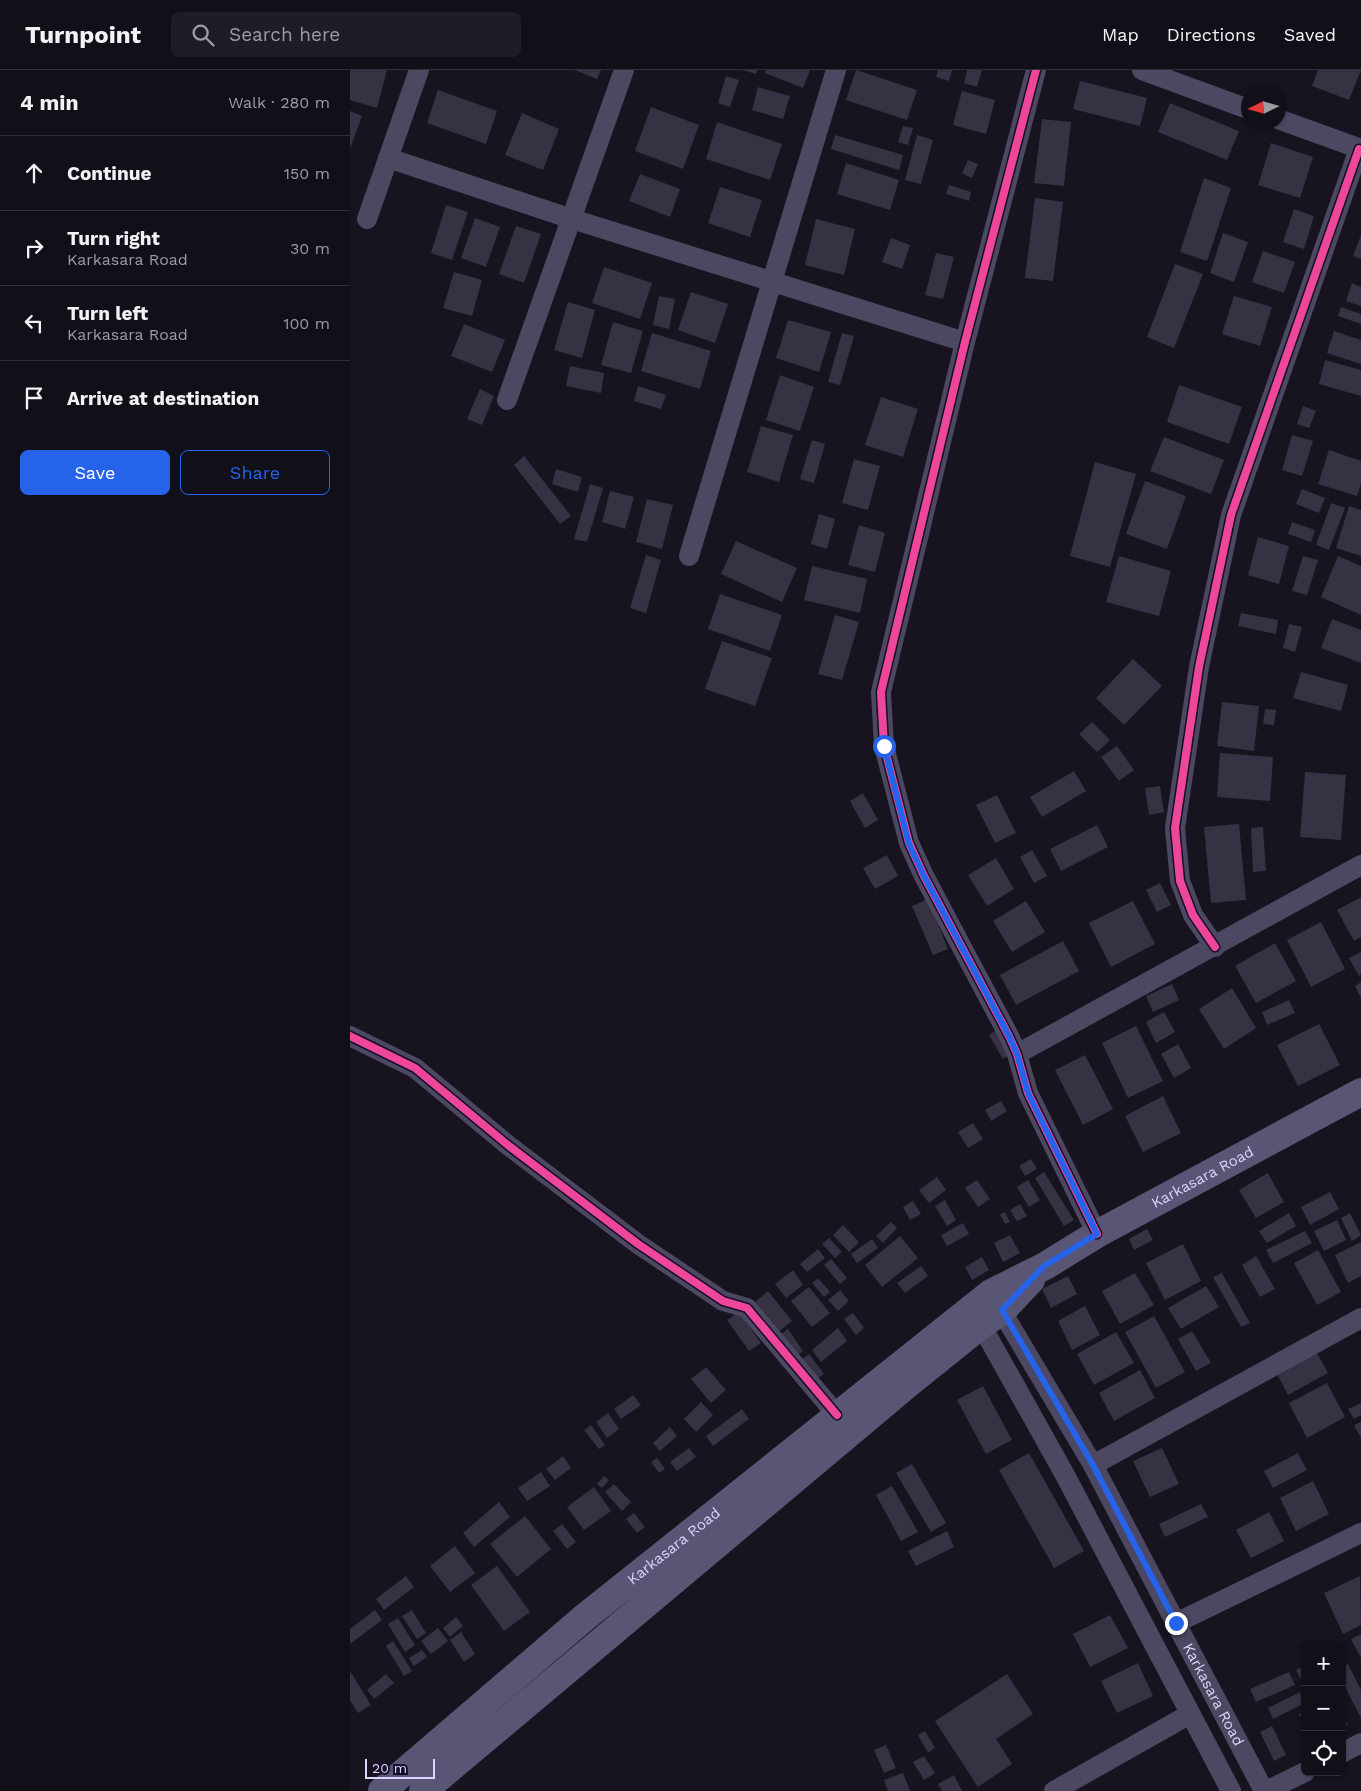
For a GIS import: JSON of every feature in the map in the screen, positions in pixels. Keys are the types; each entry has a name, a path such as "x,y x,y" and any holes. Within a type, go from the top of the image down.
{"main road":[{"name":"Karkasara Road","path":"382,1791 585,1617 837,1415 987,1309 1044,1266 1097,1234 1361,1092"},
{"name":"Karkasara Road","path":"424,1791 886,1402 987,1309"}],"street":[{"path":"367,219 419,70"},
{"path":"507,400 624,70"},
{"path":"689,556 836,70"},
{"path":"1036,70 965,342 881,692 884,746 909,844 1017,1054 1028,1093 1097,1234"},
{"path":"1142,70 1241,106"},
{"path":"1215,946 1193,915 1180,881 1175,828 1199,667 1231,515 1360,149 1286,123"},
{"path":"388,158 572,219 965,342"},
{"path":"1017,1054 1361,865"},
{"path":"350,1036 415,1068 509,1146 638,1244 723,1301 748,1308 837,1415"},
{"name":"Karkasara Road","path":"987,1309 1093,1465 1265,1791"},
{"name":"Karkasara Road","path":"987,1309 1065,1475 1231,1791"},
{"path":"1093,1465 1361,1318"},
{"path":"1176,1623 1361,1533"},
{"path":"1054,1791 1190,1714"},
{"path":"1346,1751 1361,1743"},
{"path":"1265,1791 1301,1774"}],"building":[{"path":"350,70 387,70 377,108 350,100"},
{"path":"575,70 601,70 597,79"},
{"path":"743,70 757,70 756,74"},
{"path":"766,70 810,70 803,88 765,73"},
{"path":"856,70 917,90 907,120 846,100"},
{"path":"938,70 952,70 949,81 936,77"},
{"path":"967,70 982,70 977,87 964,83"},
{"path":"1318,70 1361,70 1349,100 1312,86"},
{"path":"726,76 739,80 730,107 718,103"},
{"path":"1080,81 1147,98 1140,126 1073,109"},
{"path":"758,87 790,96 783,119 752,110"},
{"path":"438,90 497,111 486,144 427,123"},
{"path":"962,91 995,100 986,134 953,125"},
{"path":"1170,103 1239,131 1227,160 1158,132"},
{"path":"651,107 699,125 683,169 635,151"},
{"path":"350,111 362,116 350,149"},
{"path":"522,113 559,129 543,170 505,155"},
{"path":"1042,119 1071,122 1064,186 1034,183"},
{"path":"717,122 782,144 770,180 706,159"},
{"path":"903,126 913,128 908,145 898,142"},
{"path":"835,135 903,155 899,170 831,149"},
{"path":"917,135 933,140 921,184 905,180"},
{"path":"1271,143 1313,157 1300,198 1258,185"},
{"path":"968,160 978,164 972,178 962,173"},
{"path":"846,163 899,180 890,210 837,194"},
{"path":"640,174 680,189 670,217 629,201"},
{"path":"1204,178 1231,188 1207,261 1180,252"},
{"path":"949,185 971,192 969,201 946,194"},
{"path":"720,187 762,200 750,237 708,223"},
{"path":"1035,198 1063,202 1053,281 1025,278"},
{"path":"446,205 468,212 452,260 431,253"},
{"path":"1294,209 1314,216 1304,249 1283,242"},
{"path":"475,218 500,227 486,267 461,258"},
{"path":"816,219 855,229 844,275 805,265"},
{"path":"516,226 541,234 524,283 499,274"},
{"path":"1223,233 1248,242 1234,282 1210,273"},
{"path":"1361,235 1361,259 1353,256"},
{"path":"891,238 910,245 902,269 882,262"},
{"path":"1263,251 1295,262 1284,293 1252,282"},
{"path":"936,253 954,257 943,299 925,295"},
{"path":"1175,264 1203,274 1174,348 1147,337"},
{"path":"604,267 652,283 640,319 592,303"},
{"path":"454,272 482,280 472,316 443,308"},
{"path":"1352,283 1361,287 1361,306 1346,301"},
{"path":"691,292 728,304 715,343 678,330"},
{"path":"659,296 675,299 669,329 653,325"},
{"path":"1234,296 1272,307 1260,346 1222,334"},
{"path":"568,302 595,310 582,358 554,350"},
{"path":"1341,307 1361,314 1361,324 1338,316"},
{"path":"788,320 831,332 819,372 776,358"},
{"path":"613,322 643,331 631,373 601,365"},
{"path":"464,324 505,340 492,372 451,356"},
{"path":"1334,331 1361,340 1361,364 1327,353"},
{"path":"652,333 711,351 700,389 641,371"},
{"path":"842,333 854,336 840,385 828,382"},
{"path":"1325,360 1361,370 1361,396 1319,384"},
{"path":"570,366 604,373 601,393 566,386"},
{"path":"780,375 814,387 800,431 766,420"},
{"path":"1179,385 1242,407 1229,444 1167,422"},
{"path":"638,386 666,395 661,409 634,401"},
{"path":"480,389 494,396 482,425 467,419"},
{"path":"881,397 918,409 903,457 865,445"},
{"path":"1303,406 1316,411 1309,428 1297,424"},
{"path":"761,426 793,435 779,482 747,472"},
{"path":"1292,435 1313,441 1302,476 1282,470"},
{"path":"1164,437 1224,460 1211,494 1150,471"},
{"path":"812,440 825,444 814,483 800,479"},
{"path":"1329,450 1361,461 1361,484 1357,496 1318,484"},
{"path":"524,456 571,516 560,524 514,465"},
{"path":"854,459 880,466 868,510 842,503"},
{"path":"1095,462 1136,474 1110,567 1070,556"},
{"path":"556,469 582,477 578,492 552,484"},
{"path":"1145,481 1186,496 1167,549 1126,534"},
{"path":"590,484 603,488 587,542 574,539"},
{"path":"1302,489 1325,498 1319,513 1296,504"},
{"path":"610,491 634,497 625,529 602,522"},
{"path":"647,499 673,505 662,549 636,542"},
{"path":"1331,503 1345,508 1329,550 1316,545"},
{"path":"1349,506 1361,510 1361,556 1336,548"},
{"path":"819,514 835,519 827,549 811,544"},
{"path":"1292,522 1315,530 1311,542 1288,534"},
{"path":"859,525 885,533 875,572 848,565"},
{"path":"1258,537 1289,546 1279,584 1248,575"},
{"path":"736,541 797,568 782,602 721,574"},
{"path":"646,555 661,560 646,613 630,608"},
{"path":"1119,556 1171,571 1159,616 1106,602"},
{"path":"1303,556 1318,560 1307,595 1292,591"},
{"path":"1338,556 1361,566 1361,615 1321,597"},
{"path":"812,566 867,579 860,613 804,600"},
{"path":"720,594 782,615 770,651 708,629"},
{"path":"1241,613 1278,620 1276,634 1238,626"},
{"path":"835,615 859,622 842,680 818,674"},
{"path":"1332,619 1361,630 1361,663 1321,648"},
{"path":"1289,624 1302,627 1295,652 1283,648"},
{"path":"722,641 772,658 755,706 705,689"},
{"path":"1133,659 1162,686 1124,725 1096,698"},
{"path":"1301,672 1348,685 1341,711 1293,698"},
{"path":"1222,702 1259,706 1254,751 1217,746"},
{"path":"1265,709 1276,710 1274,725 1263,724"},
{"path":"1092,722 1110,740 1097,752 1079,734"},
{"path":"1117,746 1134,770 1119,781 1101,757"},
{"path":"1220,753 1273,757 1270,801 1217,797"},
{"path":"1074,771 1086,791 1042,817 1030,797"},
{"path":"1305,772 1346,775 1341,840 1300,837"},
{"path":"1160,786 1164,812 1149,815 1145,788"},
{"path":"863,793 878,820 865,828 850,801"},
{"path":"997,795 1016,833 995,843 976,805"},
{"path":"1239,824 1246,900 1211,903 1204,827"},
{"path":"1097,825 1108,847 1061,871 1050,849"},
{"path":"1263,827 1266,871 1253,872 1251,828"},
{"path":"1032,850 1047,876 1034,883 1020,857"},
{"path":"887,855 898,876 875,889 863,868"},
{"path":"996,858 1014,889 987,906 968,875"},
{"path":"1160,883 1171,905 1157,912 1146,890"},
{"path":"1361,897 1361,937 1354,941 1337,910"},
{"path":"928,899 948,949 933,955 912,906"},
{"path":"1026,901 1045,932 1012,952 993,921"},
{"path":"1133,901 1155,944 1111,967 1089,923"},
{"path":"1321,922 1345,969 1311,987 1287,940"},
{"path":"1063,941 1079,971 1016,1005 1000,975"},
{"path":"1275,943 1296,981 1256,1003 1235,966"},
{"path":"1361,952 1361,974 1359,976 1349,958"},
{"path":"1361,982 1361,998 1355,986"},
{"path":"1172,984 1179,1000 1153,1012 1146,996"},
{"path":"1232,988 1256,1028 1224,1049 1199,1009"},
{"path":"1289,1000 1295,1013 1267,1025 1262,1012"},
{"path":"1164,1012 1175,1032 1156,1043 1146,1022"},
{"path":"1319,1024 1340,1065 1298,1086 1277,1045"},
{"path":"1136,1026 1163,1081 1128,1098 1102,1043"},
{"path":"997,1030 1012,1054 1003,1059 989,1035"},
{"path":"1178,1044 1191,1068 1174,1078 1161,1054"},
{"path":"1085,1055 1113,1109 1083,1125 1055,1070"},
{"path":"1163,1096 1181,1133 1143,1152 1125,1116"},
{"path":"1001,1101 1007,1111 991,1121 985,1110"},
{"path":"973,1123 983,1139 968,1148 958,1132"},
{"path":"1031,1159 1037,1169 1025,1176 1019,1166"},
{"path":"1044,1172 1074,1220 1064,1226 1035,1178"},
{"path":"1268,1173 1284,1202 1256,1218 1239,1190"},
{"path":"937,1177 946,1190 929,1203 919,1190"},
{"path":"977,1180 990,1199 978,1207 965,1188"},
{"path":"1028,1180 1040,1200 1029,1207 1017,1187"},
{"path":"1330,1192 1339,1209 1310,1225 1301,1207"},
{"path":"945,1200 956,1220 947,1226 935,1206"},
{"path":"913,1201 921,1214 910,1220 903,1207"},
{"path":"1020,1204 1027,1216 1017,1221 1010,1210"},
{"path":"1005,1212 1010,1222 1005,1224 1000,1214"},
{"path":"1289,1213 1296,1226 1267,1243 1259,1231"},
{"path":"1350,1213 1361,1235 1352,1241 1341,1218"},
{"path":"1337,1220 1346,1240 1324,1251 1314,1231"},
{"path":"891,1222 897,1228 883,1243 876,1236"},
{"path":"963,1223 969,1234 947,1246 941,1235"},
{"path":"843,1225 859,1242 849,1252 833,1235"},
{"path":"1147,1229 1153,1240 1134,1250 1129,1239"},
{"path":"1305,1231 1312,1243 1273,1263 1266,1250"},
{"path":"1010,1235 1020,1253 1003,1262 994,1243"},
{"path":"900,1236 918,1258 882,1287 865,1265"},
{"path":"829,1238 842,1252 835,1258 822,1244"},
{"path":"872,1239 878,1248 857,1263 851,1254"},
{"path":"1361,1242 1361,1276 1348,1283 1335,1255"},
{"path":"1183,1244 1201,1281 1165,1300 1146,1263"},
{"path":"818,1249 825,1258 807,1272 800,1264"},
{"path":"1318,1250 1341,1292 1317,1305 1294,1263"},
{"path":"1256,1256 1275,1289 1260,1297 1242,1265"},
{"path":"982,1257 989,1270 972,1280 965,1267"},
{"path":"831,1259 847,1278 840,1284 824,1265"},
{"path":"921,1266 928,1276 905,1293 897,1283"},
{"path":"793,1270 803,1285 786,1298 775,1284"},
{"path":"1135,1273 1154,1305 1120,1324 1102,1291"},
{"path":"1222,1273 1250,1323 1241,1327 1213,1277"},
{"path":"1068,1276 1077,1294 1051,1308 1042,1289"},
{"path":"818,1278 830,1292 824,1297 812,1283"},
{"path":"1206,1286 1219,1307 1181,1329 1168,1308"},
{"path":"809,1287 830,1313 812,1327 791,1301"},
{"path":"840,1290 849,1301 838,1311 828,1300"},
{"path":"768,1291 792,1321 776,1334 753,1304"},
{"path":"1085,1306 1100,1335 1072,1350 1058,1321"},
{"path":"739,1312 761,1343 749,1351 727,1320"},
{"path":"853,1313 864,1328 856,1335 844,1319"},
{"path":"1154,1316 1185,1372 1156,1388 1125,1332"},
{"path":"838,1328 847,1341 821,1362 812,1350"},
{"path":"788,1329 803,1351 793,1358 778,1336"},
{"path":"1192,1331 1211,1363 1196,1371 1178,1339"},
{"path":"1116,1332 1134,1363 1094,1385 1077,1354"},
{"path":"1316,1351 1328,1373 1288,1395 1276,1372"},
{"path":"809,1354 824,1374 815,1380 800,1361"},
{"path":"706,1367 726,1390 711,1403 691,1379"},
{"path":"1140,1370 1155,1398 1114,1421 1099,1393"},
{"path":"1327,1383 1345,1417 1307,1438 1289,1403"},
{"path":"983,1386 1012,1440 986,1454 957,1400"},
{"path":"633,1395 641,1405 621,1419 614,1409"},
{"path":"701,1402 713,1415 696,1432 684,1419"},
{"path":"1361,1403 1361,1415 1354,1419 1348,1409"},
{"path":"742,1409 749,1419 713,1446 706,1436"},
{"path":"608,1413 619,1429 607,1438 596,1422"},
{"path":"1361,1422 1361,1438 1354,1425"},
{"path":"591,1425 605,1445 599,1449 584,1430"},
{"path":"670,1427 677,1436 660,1451 653,1443"},
{"path":"689,1448 696,1457 677,1471 670,1462"},
{"path":"1162,1448 1179,1484 1150,1497 1133,1461"},
{"path":"1029,1453 1084,1551 1054,1568 999,1470"},
{"path":"1298,1453 1307,1470 1273,1488 1264,1471"},
{"path":"563,1456 571,1468 555,1480 546,1469"},
{"path":"657,1458 665,1469 659,1473 651,1462"},
{"path":"912,1464 946,1523 931,1532 896,1473"},
{"path":"541,1472 550,1486 527,1501 518,1488"},
{"path":"604,1476 609,1480 602,1488 597,1484"},
{"path":"1313,1481 1329,1514 1296,1531 1280,1498"},
{"path":"614,1484 631,1502 622,1511 605,1492"},
{"path":"892,1486 918,1532 901,1541 876,1495"},
{"path":"594,1487 611,1511 584,1530 567,1507"},
{"path":"499,1502 510,1517 474,1547 463,1533"},
{"path":"1201,1504 1208,1517 1165,1537 1159,1524"},
{"path":"1269,1512 1284,1541 1251,1558 1236,1530"},
{"path":"634,1513 645,1527 637,1533 626,1519"},
{"path":"525,1516 551,1549 517,1577 490,1544"},
{"path":"562,1524 576,1542 567,1549 553,1531"},
{"path":"947,1531 954,1547 916,1566 908,1551"},
{"path":"455,1546 475,1573 450,1592 430,1566"},
{"path":"497,1566 530,1612 504,1631 471,1585"},
{"path":"406,1576 414,1587 384,1610 376,1599"},
{"path":"1360,1576 1361,1625 1343,1634 1324,1593"},
{"path":"375,1610 382,1620 350,1644 350,1629"},
{"path":"412,1610 426,1633 417,1639 402,1616"},
{"path":"1110,1615 1128,1648 1090,1667 1073,1634"},
{"path":"456,1617 463,1626 450,1637 443,1628"},
{"path":"398,1618 415,1645 405,1652 388,1624"},
{"path":"438,1628 448,1641 431,1654 421,1641"},
{"path":"461,1632 475,1654 464,1662 450,1640"},
{"path":"1361,1634 1361,1658 1351,1639"},
{"path":"393,1641 412,1671 404,1676 386,1646"},
{"path":"422,1650 427,1657 414,1666 409,1658"},
{"path":"1138,1663 1153,1696 1117,1713 1101,1681"},
{"path":"1348,1664 1361,1690 1361,1718 1346,1689 1346,1665"},
{"path":"1301,1667 1301,1680 1296,1670"},
{"path":"350,1671 371,1705 358,1713 350,1700"},
{"path":"1289,1672 1295,1685 1256,1702 1250,1689"},
{"path":"386,1674 394,1683 374,1699 367,1690"},
{"path":"1007,1674 1033,1714 996,1739 1012,1764 978,1787 935,1721"},
{"path":"1300,1692 1301,1705 1273,1719 1268,1708"},
{"path":"1272,1726 1286,1755 1274,1761 1260,1732"},
{"path":"925,1731 935,1748 928,1753 918,1735"},
{"path":"886,1745 896,1768 884,1773 874,1750"},
{"path":"924,1756 935,1773 924,1780 913,1762"},
{"path":"903,1773 910,1791 888,1791 884,1780"},
{"path":"954,1775 962,1791 942,1791 938,1784"}],"cycle path":[{"path":"1036,70 965,342 881,692 884,746 909,843 924,876 1009,1036 1017,1054 1028,1093 1097,1234"},
{"path":"1215,947 1193,915 1180,881 1175,828 1199,667 1231,515 1359,149"},
{"path":"350,1036 415,1068 509,1146 638,1244 723,1301 747,1308 837,1415"}],"route":[{"path":"884,746 909,844 1009,1036 1017,1054 1028,1093 1097,1234 1044,1266 1002,1310 1093,1465 1176,1623"}]}
